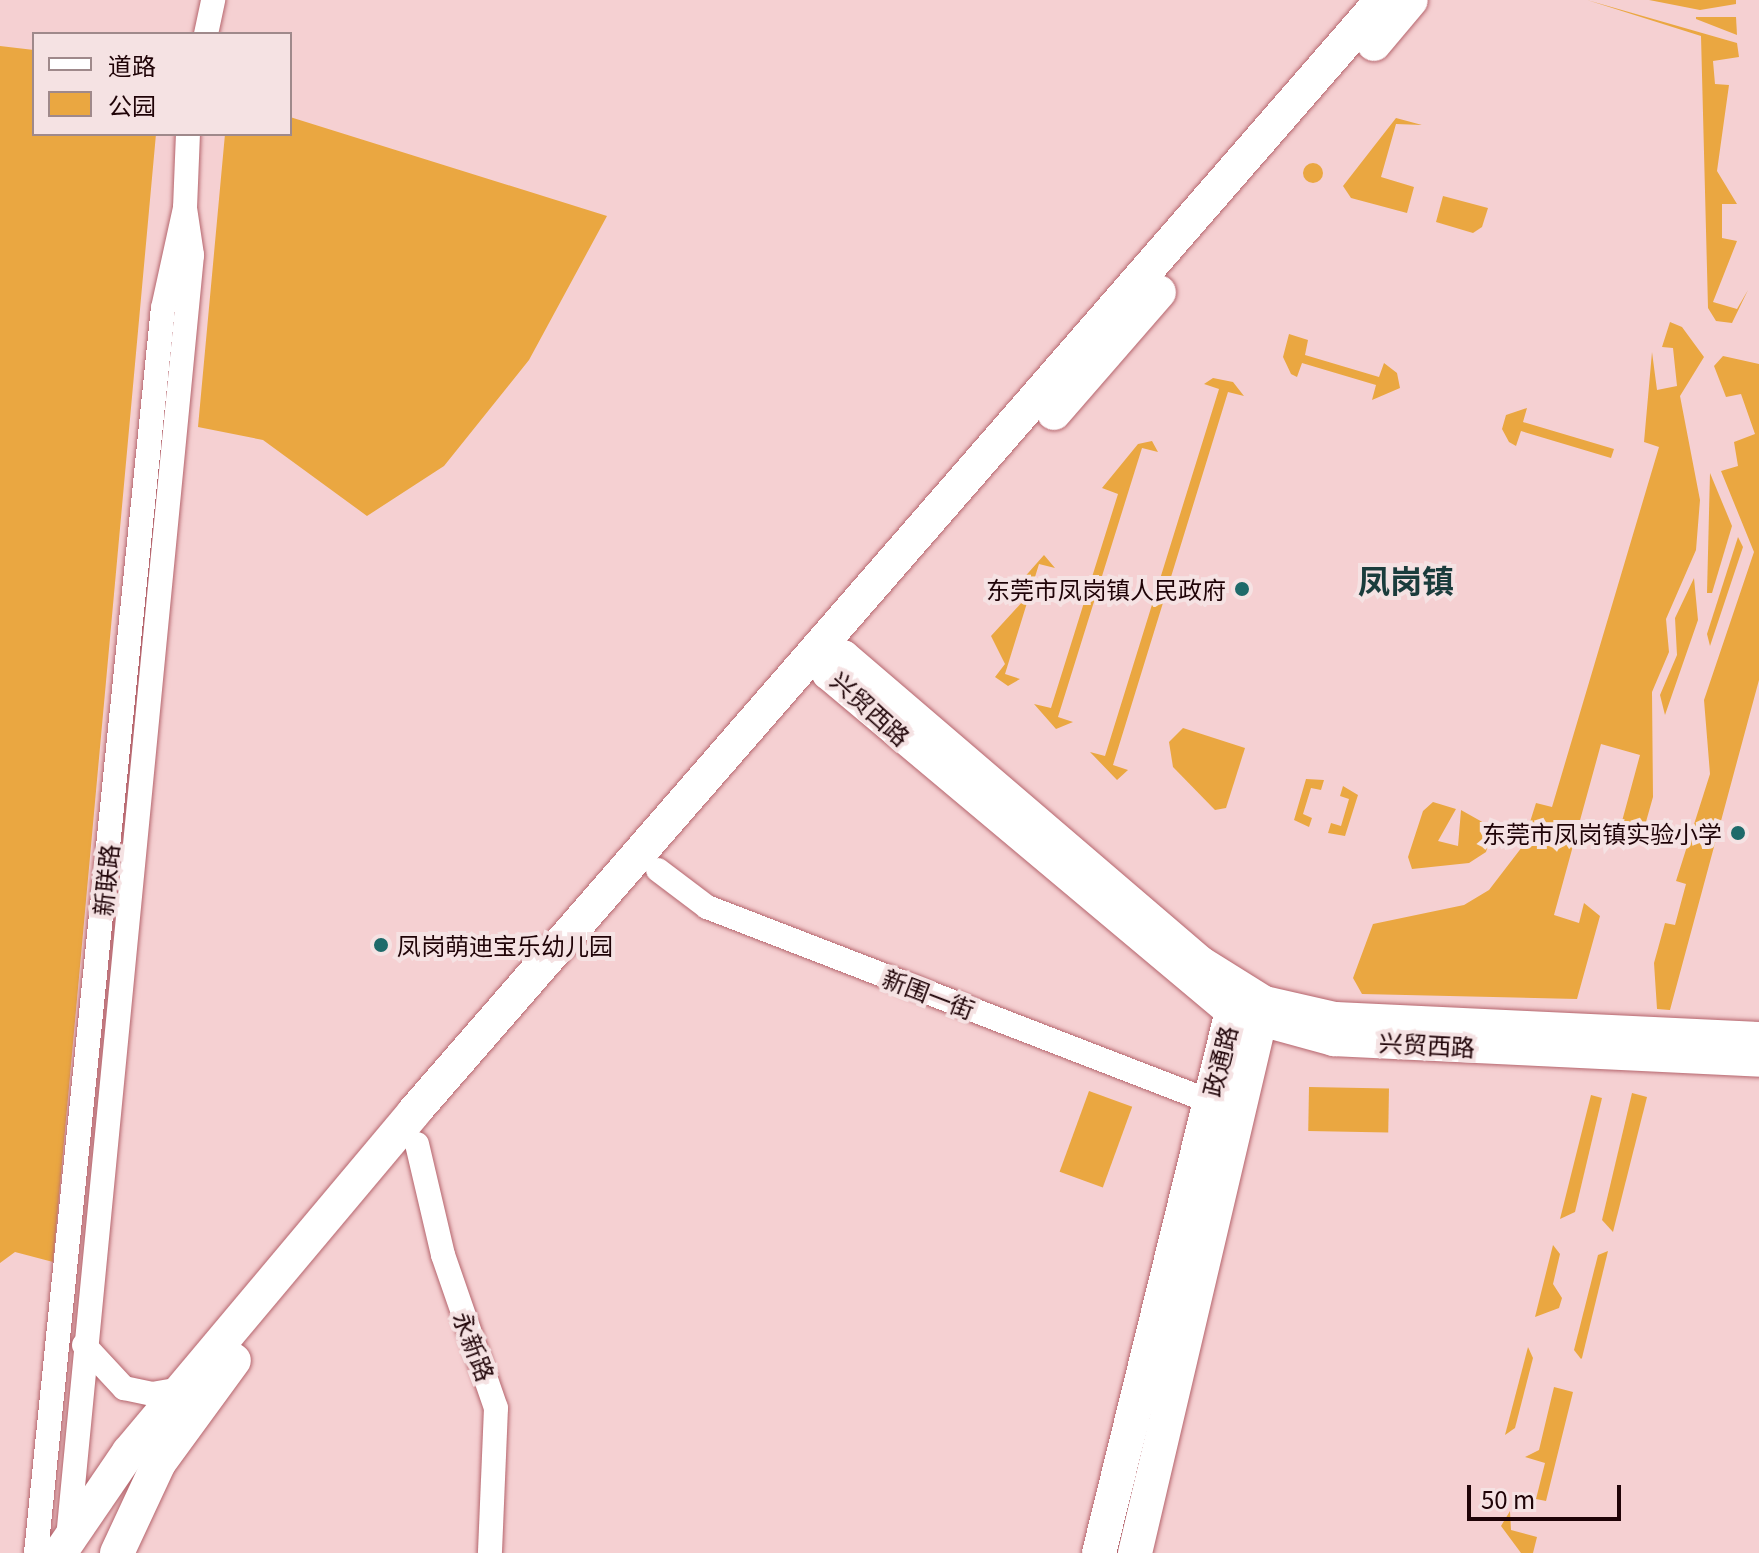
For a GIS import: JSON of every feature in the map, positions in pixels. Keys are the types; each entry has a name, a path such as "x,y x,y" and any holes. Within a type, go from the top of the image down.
{"street":[{"path":"206,32 213,0"},
{"path":"117,1553 142,1493 206,1395 417,1144 658,870 1382,0"},
{"path":"65,1549 181,1389 830,660 1411,0"},
{"name":"新联路","path":"36,1553 163,308 185,208 188,136"},
{"name":"新联路","path":"65,1549 192,255 185,208"},
{"name":"兴贸西路","path":"830,660 1253,1013 1334,1039 1759,1060"},
{"name":"新围一街","path":"658,870 707,907 1209,1101"},
{"name":"兴贸西路","path":"1253,1013 1759,1039"},
{"name":"政通路","path":"1099,1553 1209,1101 1253,1013"},
{"name":"政通路","path":"1135,1553 1253,1013"},
{"name":"永新路","path":"417,1144 447,1268 496,1408 490,1553"},
{"path":"84,1345 124,1388 152,1394 181,1389"}],"green space":[{"path":"1587,0 1737,43 1739,57 1713,61 1715,84 1729,85 1717,171 1737,204 1722,204 1722,238 1737,241 1713,302 1737,309 1748,290 1732,323 1716,321 1708,308 1701,36"},
{"path":"1649,0 1736,0 1736,4 1700,10"},
{"path":"1696,17 1736,17 1737,35 1696,19"},
{"path":"0,46 32,50 32,136 156,136 53,1262 15,1252 0,1263"},
{"path":"292,118 607,216 529,360 444,466 367,516 263,440 198,427 225,136 292,136"},
{"path":"1396,118 1422,125 1396,124 1381,177 1414,187 1407,213 1351,198 1343,186"},
{"path":"1313,163 1320,166 1323,173 1320,180 1313,183 1306,180 1303,173 1306,166"},
{"path":"1443,196 1488,208 1482,227 1473,233 1436,222"},
{"path":"1670,322 1682,327 1704,357 1680,396 1700,500 1696,550 1666,619 1669,652 1652,692 1653,797 1640,843 1618,836 1640,755 1601,744 1554,915 1579,923 1584,903 1600,916 1577,999 1362,994 1353,978 1373,924 1464,905 1489,890 1522,847 1536,803 1552,807 1659,447 1644,442 1652,352 1657,390 1677,386 1673,348 1662,347"},
{"path":"1289,334 1308,340 1305,355 1379,377 1384,363 1397,373 1400,388 1372,400 1376,385 1302,363 1297,377 1291,374 1283,357"},
{"path":"1723,356 1759,364 1759,680 1670,1010 1657,1009 1654,963 1665,923 1675,925 1686,884 1676,881 1710,774 1704,700 1754,552 1721,471 1738,466 1734,442 1755,434 1741,394 1726,397 1714,366"},
{"path":"1213,378 1233,382 1244,396 1228,392 1113,765 1128,770 1117,780 1090,752 1105,756 1219,389 1204,384"},
{"path":"1527,408 1523,422 1614,449 1611,458 1521,431 1516,446 1509,442 1502,429 1506,415"},
{"path":"1152,441 1158,452 1142,448 1058,717 1073,722 1056,729 1034,704 1051,708 1118,494 1102,488 1138,444"},
{"path":"1710,473 1732,526 1712,593 1707,593"},
{"path":"1738,537 1743,547 1710,646 1707,634"},
{"path":"1044,555 1055,568 1039,564 1005,674 1020,679 1008,686 995,677 1005,664 991,636 1024,600 1014,589"},
{"path":"1694,578 1698,620 1665,715 1660,695 1677,655 1675,618"},
{"path":"1183,728 1245,748 1226,808 1215,810 1173,767 1169,742"},
{"path":"1306,779 1324,780 1321,790 1311,788 1303,814 1312,818 1309,827 1294,820"},
{"path":"1343,786 1358,795 1345,836 1328,833 1331,823 1341,826 1349,799 1340,796"},
{"path":"1433,802 1456,809 1438,841 1458,846 1461,810 1493,828 1486,852 1469,863 1412,869 1408,857 1423,811"},
{"path":"1309,1087 1389,1088 1388,1132 1308,1131"},
{"path":"1089,1091 1132,1107 1103,1188 1060,1172"},
{"path":"1632,1093 1647,1097 1613,1232 1602,1220"},
{"path":"1591,1095 1602,1098 1575,1212 1560,1219"},
{"path":"1553,1245 1560,1254 1553,1284 1562,1298 1559,1308 1535,1317"},
{"path":"1608,1251 1581,1359 1574,1350 1598,1255"},
{"path":"1528,1347 1533,1358 1515,1428 1505,1435"},
{"path":"1554,1387 1573,1392 1546,1501 1536,1499 1545,1463 1525,1457 1539,1450"},
{"path":"1510,1511 1511,1530 1537,1537 1533,1553 1521,1553 1501,1526"}],"place":[{"name":"东莞市凤岗镇人民政府","path":"1242,589"},
{"name":"东莞市凤岗镇实验小学","path":"1738,833"},
{"name":"凤岗萌迪宝乐幼儿园","path":"381,945"}],"district":[{"name":"凤岗镇","path":"1406,579"}]}
